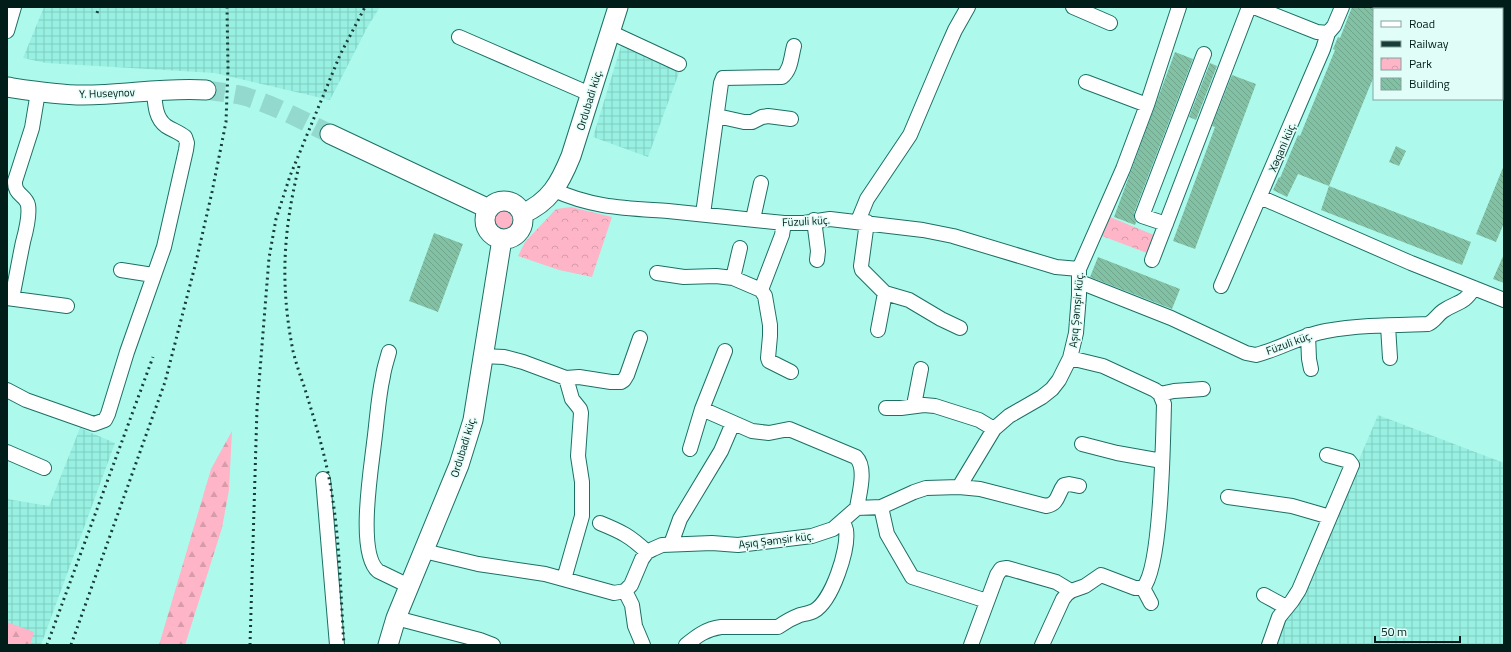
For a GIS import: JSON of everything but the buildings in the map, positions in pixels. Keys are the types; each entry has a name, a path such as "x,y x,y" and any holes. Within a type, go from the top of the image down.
{"main road":[{"name":"Ordubadi küç.","path":"522,214 535,208 547,198 564,174 618,7"},
{"name":"Y. Huseynov","path":"7,87 60,95 85,95 182,88 206,90"},
{"path":"330,134 489,209"},
{"path":"507,201 519,208 522,214 523,220 519,232 508,238 502,239 490,233 487,228 485,221 486,215 494,204 507,201"},
{"name":"Ordubadi küç.","path":"388,645 396,618 460,465 467,444 473,420 482,356 502,239"}],"street":[{"path":"7,31 14,7"},
{"path":"960,328 941,319 909,300 885,293 865,273 861,266 863,222 867,199 910,134 955,30 968,7"},
{"path":"1073,7 1110,23"},
{"name":"Aşıq Şəmşir küç.","path":"959,487 994,429 1009,416 1042,397 1052,389 1059,380 1070,358 1076,333 1079,275 1123,169 1147,105 1179,7"},
{"path":"1152,260 1249,7"},
{"path":"1254,7 1317,32 1328,33"},
{"name":"Xəqani küç.","path":"1221,286 1323,49 1328,33 1334,26 1342,7"},
{"path":"610,32 679,64"},
{"path":"460,37 590,94"},
{"path":"703,214 722,78 782,77 786,74 790,66 794,46"},
{"path":"1166,224 1142,216 1204,54"},
{"path":"1086,82 1147,105"},
{"path":"7,390 26,400 94,424 105,420 108,414 127,352 167,234 187,143 185,137 165,125 159,119 154,91"},
{"path":"38,92 32,128 15,181 17,191 26,201 28,207 27,224 9,298 67,306"},
{"path":"716,116 744,122 752,122 768,116 791,120"},
{"path":"753,219 761,183"},
{"name":"Füzuli küç.","path":"554,190 579,200 615,208 703,214 784,223 804,223 814,220 830,219 936,232 1079,275 1246,354 1262,353 1308,335 1326,331 1347,328 1428,324 1443,312 1464,301 1474,288"},
{"path":"1260,197 1411,263 1504,300"},
{"path":"814,220 818,251 817,260"},
{"path":"762,290 782,235 784,223"},
{"path":"733,278 740,248"},
{"path":"121,270 154,276"},
{"path":"657,273 684,277 716,276 733,278 762,290 765,296 770,325 769,361 791,372"},
{"path":"878,330 885,293"},
{"path":"1388,326 1390,358"},
{"path":"1308,335 1311,369"},
{"path":"482,356 504,357 517,360 566,378 621,382 627,375 640,338"},
{"path":"690,449 702,409 725,351"},
{"path":"390,352 383,375 379,400 366,515 367,536 369,557 374,569 409,586"},
{"path":"1070,358 1103,366 1155,390 1160,394 1164,404 1159,515 1154,555 1148,581 1143,588"},
{"path":"914,405 921,369"},
{"path":"564,579 582,516 582,482 578,456 581,413 580,409 572,398 566,378"},
{"path":"1160,394 1174,391 1203,389"},
{"path":"886,408 901,408 914,405 943,407 980,420 994,429"},
{"path":"702,409 752,431 769,433 789,429 856,457 860,461 862,469 857,508 881,507 926,488 959,487 980,489 1046,506 1052,505 1056,502 1060,490 1064,485 1069,484 1079,486"},
{"path":"671,544 680,519 720,451 733,423"},
{"path":"1082,444 1117,453 1162,461"},
{"path":"7,452 44,468"},
{"path":"1269,645 1279,618 1299,590 1352,465 1349,460 1327,455"},
{"path":"323,479 338,645"},
{"path":"1228,498 1292,506 1330,517"},
{"path":"881,507 887,534 912,577 987,601"},
{"name":"Aşıq Şəmşir küç.","path":"647,552 652,548 671,544 712,543 738,545 812,536 833,529 857,508"},
{"path":"686,645 700,634 712,628 741,626 774,627 799,615 814,611 828,596 839,571 846,535 846,529 843,521"},
{"path":"424,551 478,564 526,571 564,579 614,593 625,591 630,585 642,559 647,552 625,534 600,523"},
{"path":"971,645 997,575 1002,570 1007,568 1056,582 1071,590"},
{"path":"1042,645 1064,599 1071,590 1084,586 1100,575 1134,588 1143,588"},
{"path":"1143,588 1151,603"},
{"path":"625,591 632,605 635,626 643,645"},
{"path":"1264,595 1286,607"},
{"path":"396,618 480,640 493,645"}],"shaded area":[{"path":"44,7 380,7 368,26 330,100 215,73 46,63 23,58"},
{"path":"622,43 680,70 648,157 593,137"},
{"path":"1378,415 1504,463 1504,645 1276,645 1287,614 1302,594"},
{"path":"80,428 115,443 41,645 7,645 7,499 49,506"}],"green space":[{"path":"571,207 612,217 592,277 559,270 518,256 525,242 556,209"},
{"path":"504,211 510,214 513,220 510,226 504,229 498,226 495,220 498,214"},
{"path":"1110,217 1154,235 1147,253 1102,236"},
{"path":"232,431 229,490 222,528 185,645 159,645 211,469"},
{"path":"7,622 34,632 30,645 7,645"}],"tunnel":[{"path":"206,90 244,96 288,113 330,134"}],"railway":[{"path":"97,13 99,7"},
{"path":"71,645 165,382 196,262 226,122 228,68 227,7"},
{"path":"250,645 257,408 269,258 276,219 290,176 340,55 365,7"},
{"path":"299,166 289,213 285,258 286,303 293,351 320,440 332,494 339,559 344,645"},
{"path":"47,645 153,357"}]}
